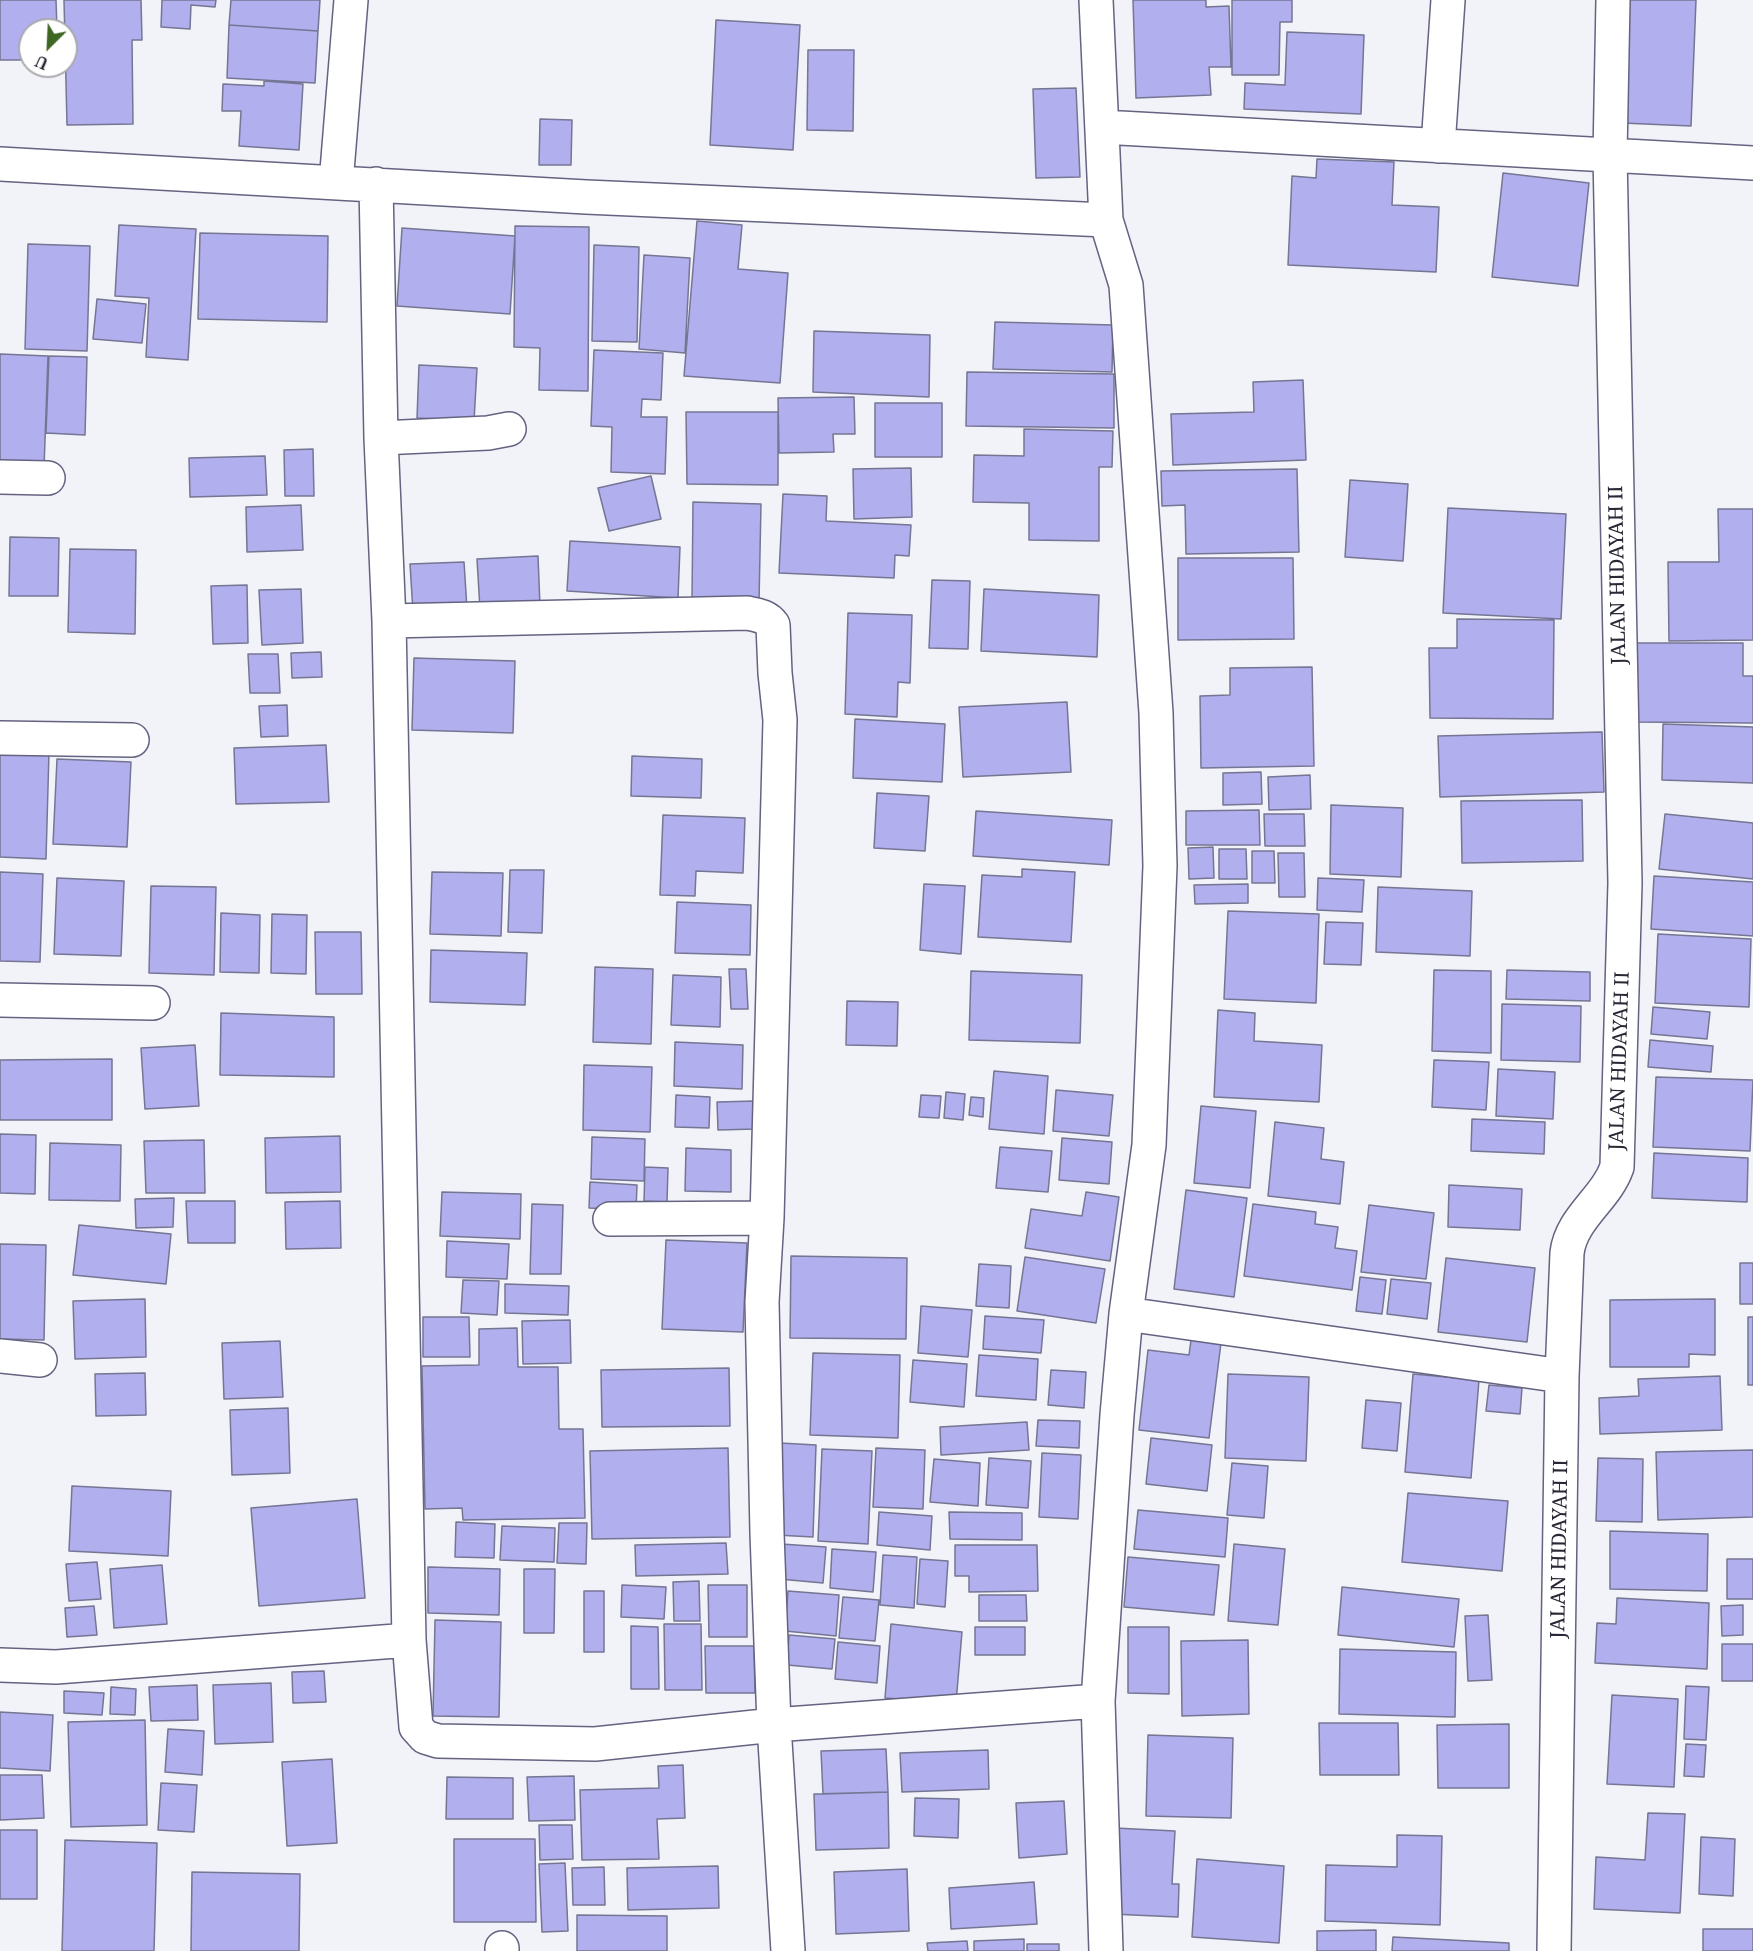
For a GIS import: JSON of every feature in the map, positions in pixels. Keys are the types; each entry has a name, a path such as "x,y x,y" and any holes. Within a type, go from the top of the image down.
{"street":[{"path":"336,183 351,0"},
{"path":"1096,0 1106,220 1126,285 1156,713 1160,866 1149,1145 1126,1314 1098,1701 1106,1951"},
{"path":"1438,146 1448,0"},
{"name":"JALAN HIDAYAH II","path":"1554,1951 1562,1376 1569,1241 1574,1230 1608,1186 1617,1167 1625,883 1610,155 1613,0"},
{"path":"1102,127 1753,163"},
{"path":"0,164 586,197 1106,220"},
{"path":"376,184 410,1640 416,1727 425,1737 438,1741 595,1744 774,1725 1098,1701"},
{"path":"381,438 488,433 509,429"},
{"path":"0,477 48,478"},
{"path":"388,621 747,613 765,618 773,625 780,720 767,1218 762,1302 774,1725 788,1951"},
{"path":"0,738 132,740"},
{"path":"0,1000 153,1004"},
{"path":"610,1219 767,1218"},
{"path":"1126,1314 1562,1376"},
{"path":"0,1356 40,1360"},
{"path":"0,1665 56,1667 410,1640"}],"building":[{"path":"0,0 56,0 57,18 18,18 18,60 0,60"},
{"path":"64,0 141,0 142,40 132,40 133,124 67,125 66,78 78,78 78,18 64,18"},
{"path":"162,0 216,0 215,7 191,5 190,29 161,27"},
{"path":"231,0 320,0 318,31 229,25"},
{"path":"1133,0 1206,0 1206,7 1229,6 1231,67 1209,67 1211,95 1136,98"},
{"path":"1232,0 1292,0 1292,22 1280,22 1279,75 1232,75"},
{"path":"1628,0 1696,0 1691,126 1622,123"},
{"path":"716,20 800,25 793,150 710,145"},
{"path":"229,25 318,31 315,83 227,78"},
{"path":"1287,32 1364,35 1361,114 1244,109 1245,83 1285,85"},
{"path":"808,50 854,50 853,131 807,130"},
{"path":"264,81 303,84 299,150 239,146 241,111 222,111 223,84 264,86"},
{"path":"1076,88 1080,177 1036,178 1033,89"},
{"path":"540,119 572,120 571,165 539,165"},
{"path":"1317,159 1394,162 1392,205 1439,207 1436,272 1288,265 1292,176 1316,178"},
{"path":"1503,173 1589,183 1578,286 1492,277"},
{"path":"697,221 742,225 738,269 788,273 780,383 684,376"},
{"path":"119,225 196,229 188,360 146,357 149,298 115,296"},
{"path":"515,226 589,227 588,391 539,390 540,348 514,347"},
{"path":"402,228 515,236 510,314 397,306"},
{"path":"200,233 328,236 327,322 198,319"},
{"path":"28,244 90,246 87,351 25,349"},
{"path":"594,245 639,247 637,342 592,341"},
{"path":"644,255 690,258 685,353 639,349"},
{"path":"97,299 146,304 142,343 93,339"},
{"path":"995,322 1113,325 1112,372 993,369"},
{"path":"814,331 930,335 929,397 813,392"},
{"path":"594,350 663,353 661,400 642,399 641,417 667,417 665,474 611,472 612,427 591,426"},
{"path":"0,354 48,356 44,468 0,466"},
{"path":"49,356 87,357 85,435 46,433"},
{"path":"419,365 477,368 474,421 417,418"},
{"path":"967,372 1114,374 1114,428 966,426"},
{"path":"1303,380 1306,460 1173,465 1171,414 1254,412 1253,382"},
{"path":"854,397 855,434 833,434 834,452 779,453 778,398"},
{"path":"875,403 942,403 942,457 875,457"},
{"path":"686,412 778,412 778,485 687,484"},
{"path":"1024,429 1113,431 1112,467 1099,467 1099,541 1029,540 1029,503 973,502 974,455 1024,456"},
{"path":"313,449 314,496 285,496 284,450"},
{"path":"265,456 267,495 190,497 189,458"},
{"path":"911,468 912,517 854,519 853,469"},
{"path":"1297,469 1299,552 1186,554 1185,505 1162,506 1161,471"},
{"path":"651,476 661,519 609,531 598,488"},
{"path":"1350,480 1408,484 1403,561 1345,557"},
{"path":"783,494 827,496 826,521 911,525 909,556 895,555 894,578 779,573"},
{"path":"693,502 761,504 759,602 692,600"},
{"path":"301,505 303,550 247,552 246,507"},
{"path":"1448,508 1566,514 1561,619 1443,613"},
{"path":"1718,509 1753,509 1753,640 1669,641 1668,562 1719,562"},
{"path":"10,537 59,538 58,596 9,596"},
{"path":"570,541 680,547 678,598 567,591"},
{"path":"70,549 136,550 135,634 68,632"},
{"path":"538,556 540,606 480,609 477,559"},
{"path":"1178,558 1293,558 1294,639 1178,640"},
{"path":"464,562 467,609 413,612 410,564"},
{"path":"932,580 970,581 968,649 929,648"},
{"path":"247,585 248,643 213,644 211,586"},
{"path":"301,589 303,643 262,645 259,590"},
{"path":"984,589 1099,595 1097,657 981,651"},
{"path":"848,613 912,615 910,683 898,682 897,717 845,714"},
{"path":"1457,619 1554,620 1553,719 1430,718 1429,648 1457,648"},
{"path":"1634,643 1743,643 1743,676 1753,676 1753,723 1634,722"},
{"path":"321,652 322,677 292,678 291,653"},
{"path":"248,654 278,654 280,693 250,693"},
{"path":"414,658 515,661 513,733 412,730"},
{"path":"1312,667 1314,766 1201,768 1200,696 1230,695 1230,668"},
{"path":"1067,702 1071,772 963,777 959,707"},
{"path":"287,705 288,736 261,737 259,706"},
{"path":"855,719 945,724 942,782 853,778"},
{"path":"1663,724 1753,727 1753,783 1662,780"},
{"path":"1602,732 1604,792 1440,797 1438,736"},
{"path":"326,745 329,802 236,804 234,748"},
{"path":"0,750 49,752 46,859 0,857"},
{"path":"632,756 702,759 701,798 631,796"},
{"path":"57,759 131,762 127,847 53,844"},
{"path":"1261,772 1262,804 1223,805 1223,773"},
{"path":"1310,775 1311,809 1269,810 1268,777"},
{"path":"877,793 929,796 925,851 874,848"},
{"path":"1582,800 1583,861 1462,863 1461,801"},
{"path":"1331,805 1403,808 1401,877 1330,874"},
{"path":"1259,810 1260,845 1186,845 1186,811"},
{"path":"976,811 1112,820 1109,865 973,856"},
{"path":"1264,814 1304,814 1305,846 1265,846"},
{"path":"1665,814 1753,823 1753,879 1659,869"},
{"path":"663,815 745,818 743,873 696,871 695,896 660,895"},
{"path":"1213,847 1214,878 1189,879 1188,848"},
{"path":"1219,849 1246,849 1247,879 1219,879"},
{"path":"1252,851 1274,851 1275,883 1252,883"},
{"path":"1278,853 1304,853 1305,897 1279,897"},
{"path":"1022,869 1075,872 1071,942 978,937 982,875 1022,877"},
{"path":"510,870 544,870 542,933 508,932"},
{"path":"0,872 43,874 40,962 0,961"},
{"path":"432,872 503,873 501,936 430,934"},
{"path":"1654,876 1753,882 1753,936 1651,929"},
{"path":"57,878 124,881 121,956 54,954"},
{"path":"1318,878 1364,880 1362,912 1317,910"},
{"path":"924,884 965,886 961,954 920,950"},
{"path":"1248,884 1248,903 1195,904 1194,885"},
{"path":"151,886 216,887 214,975 149,973"},
{"path":"1378,887 1472,891 1470,956 1376,952"},
{"path":"677,902 751,905 750,955 675,953"},
{"path":"1228,911 1319,914 1316,1003 1224,999"},
{"path":"221,913 260,915 259,973 220,972"},
{"path":"272,914 307,915 306,974 271,973"},
{"path":"1326,922 1363,923 1361,965 1324,964"},
{"path":"315,932 361,932 362,994 316,994"},
{"path":"1658,934 1751,939 1749,1007 1655,1003"},
{"path":"431,950 527,953 525,1005 430,1002"},
{"path":"595,967 653,969 651,1044 593,1042"},
{"path":"729,969 746,969 748,1009 731,1009"},
{"path":"1434,970 1491,971 1491,1053 1432,1051"},
{"path":"1507,970 1590,972 1590,1001 1506,999"},
{"path":"971,971 1082,975 1080,1043 969,1040"},
{"path":"673,975 721,977 720,1027 671,1025"},
{"path":"847,1001 898,1002 897,1046 846,1045"},
{"path":"1502,1004 1581,1006 1580,1062 1501,1060"},
{"path":"1653,1007 1710,1012 1707,1039 1651,1034"},
{"path":"1218,1010 1255,1013 1254,1041 1322,1045 1319,1102 1214,1097"},
{"path":"221,1013 334,1017 334,1077 220,1075"},
{"path":"1650,1040 1713,1046 1711,1072 1648,1067"},
{"path":"675,1042 743,1045 742,1089 674,1086"},
{"path":"195,1045 199,1106 145,1109 141,1048"},
{"path":"112,1059 112,1120 0,1120 0,1060"},
{"path":"1434,1060 1489,1062 1486,1110 1432,1107"},
{"path":"584,1065 652,1067 650,1132 583,1130"},
{"path":"1498,1069 1555,1072 1553,1119 1496,1116"},
{"path":"994,1071 1048,1076 1044,1134 989,1129"},
{"path":"1656,1077 1753,1080 1750,1151 1653,1147"},
{"path":"1056,1090 1113,1095 1109,1136 1053,1131"},
{"path":"946,1092 965,1094 963,1120 944,1118"},
{"path":"676,1095 710,1097 709,1128 675,1127"},
{"path":"921,1095 941,1096 939,1118 919,1117"},
{"path":"971,1097 984,1098 983,1117 969,1115"},
{"path":"755,1101 756,1129 718,1130 717,1102"},
{"path":"1201,1106 1256,1111 1250,1188 1194,1183"},
{"path":"1472,1119 1545,1122 1544,1154 1471,1151"},
{"path":"1275,1122 1324,1128 1321,1159 1344,1162 1340,1204 1268,1196"},
{"path":"0,1134 36,1135 35,1194 0,1193"},
{"path":"340,1136 341,1192 266,1193 265,1138"},
{"path":"592,1137 645,1139 644,1181 591,1179"},
{"path":"1062,1138 1112,1142 1109,1184 1059,1180"},
{"path":"204,1140 205,1193 146,1193 144,1141"},
{"path":"50,1143 121,1145 120,1201 49,1200"},
{"path":"1000,1147 1052,1151 1048,1192 996,1188"},
{"path":"686,1148 731,1150 731,1192 685,1191"},
{"path":"1654,1153 1748,1158 1747,1202 1652,1198"},
{"path":"645,1167 668,1168 667,1202 644,1201"},
{"path":"590,1182 637,1185 636,1210 589,1208"},
{"path":"1449,1185 1522,1189 1520,1230 1448,1227"},
{"path":"1186,1190 1247,1198 1234,1297 1174,1289"},
{"path":"442,1192 521,1194 520,1239 440,1236"},
{"path":"1086,1192 1119,1197 1110,1261 1025,1248 1031,1209 1082,1216"},
{"path":"174,1198 173,1227 136,1228 135,1199"},
{"path":"186,1201 235,1201 235,1243 188,1243"},
{"path":"340,1201 341,1248 286,1249 285,1202"},
{"path":"532,1204 563,1205 561,1274 530,1274"},
{"path":"1253,1204 1316,1212 1315,1224 1338,1227 1335,1248 1357,1251 1352,1290 1244,1276"},
{"path":"1369,1205 1434,1213 1426,1279 1361,1272"},
{"path":"79,1225 171,1234 166,1284 73,1275"},
{"path":"666,1240 747,1243 743,1332 662,1329"},
{"path":"447,1241 509,1244 507,1279 446,1277"},
{"path":"0,1244 46,1245 44,1340 0,1339"},
{"path":"791,1256 907,1258 906,1339 790,1338"},
{"path":"1025,1257 1105,1269 1096,1323 1017,1311"},
{"path":"1446,1258 1535,1268 1527,1342 1438,1332"},
{"path":"1740,1263 1753,1263 1753,1304 1740,1304"},
{"path":"979,1264 1011,1266 1009,1308 976,1306"},
{"path":"1360,1277 1386,1280 1382,1314 1356,1311"},
{"path":"1391,1279 1431,1283 1427,1319 1387,1314"},
{"path":"463,1280 499,1281 497,1315 461,1313"},
{"path":"505,1284 569,1286 568,1315 505,1313"},
{"path":"145,1299 146,1357 75,1359 73,1301"},
{"path":"1715,1299 1715,1355 1689,1354 1689,1367 1610,1367 1610,1300"},
{"path":"921,1306 972,1310 968,1357 918,1353"},
{"path":"985,1316 1044,1320 1041,1353 983,1349"},
{"path":"423,1317 469,1317 470,1357 423,1357"},
{"path":"1748,1317 1753,1317 1753,1385 1748,1385"},
{"path":"570,1320 571,1363 523,1364 522,1321"},
{"path":"517,1328 518,1367 558,1367 559,1429 583,1429 585,1518 463,1520 462,1508 425,1509 422,1366 479,1365 479,1329"},
{"path":"1191,1340 1221,1343 1209,1438 1139,1430 1148,1350 1189,1355"},
{"path":"280,1341 283,1397 224,1399 222,1343"},
{"path":"813,1353 900,1355 898,1438 810,1435"},
{"path":"979,1355 1038,1359 1036,1400 976,1396"},
{"path":"913,1360 967,1364 964,1407 910,1402"},
{"path":"729,1368 730,1426 602,1427 601,1370"},
{"path":"1051,1370 1086,1372 1084,1408 1048,1405"},
{"path":"145,1373 146,1415 96,1416 95,1374"},
{"path":"1228,1374 1309,1377 1306,1461 1225,1458"},
{"path":"1413,1374 1479,1380 1471,1478 1405,1472"},
{"path":"1720,1376 1722,1430 1600,1434 1599,1398 1639,1396 1638,1379"},
{"path":"1489,1385 1522,1388 1520,1414 1486,1411"},
{"path":"1366,1400 1401,1403 1397,1451 1362,1448"},
{"path":"288,1408 290,1473 232,1475 230,1410"},
{"path":"1038,1420 1080,1421 1079,1448 1036,1446"},
{"path":"1027,1422 1029,1450 941,1455 940,1427"},
{"path":"1151,1438 1212,1445 1207,1491 1146,1484"},
{"path":"780,1443 816,1445 813,1537 776,1535"},
{"path":"728,1448 730,1537 592,1539 590,1451"},
{"path":"876,1448 925,1450 923,1509 873,1507"},
{"path":"822,1449 872,1451 868,1544 818,1541"},
{"path":"1753,1450 1753,1517 1658,1520 1656,1452"},
{"path":"1042,1453 1081,1455 1078,1519 1039,1517"},
{"path":"989,1458 1031,1461 1028,1508 986,1505"},
{"path":"1598,1458 1643,1459 1642,1522 1596,1521"},
{"path":"934,1459 980,1463 978,1506 930,1502"},
{"path":"1232,1463 1268,1466 1264,1518 1227,1515"},
{"path":"72,1486 171,1491 168,1556 69,1551"},
{"path":"1408,1493 1508,1501 1502,1571 1402,1562"},
{"path":"357,1499 365,1598 259,1606 251,1508"},
{"path":"1138,1510 1228,1518 1225,1557 1134,1549"},
{"path":"879,1512 932,1516 930,1550 877,1545"},
{"path":"949,1512 1022,1513 1022,1540 950,1539"},
{"path":"456,1522 495,1524 494,1558 455,1557"},
{"path":"559,1523 587,1523 586,1564 557,1563"},
{"path":"502,1526 555,1528 554,1562 500,1560"},
{"path":"1610,1531 1708,1534 1707,1591 1610,1589"},
{"path":"726,1543 728,1574 636,1576 635,1545"},
{"path":"781,1544 826,1547 823,1583 779,1579"},
{"path":"1234,1544 1285,1549 1278,1625 1228,1621"},
{"path":"955,1545 1037,1545 1038,1591 969,1592 969,1576 955,1576"},
{"path":"832,1549 876,1552 873,1592 830,1588"},
{"path":"883,1555 917,1557 914,1608 880,1605"},
{"path":"1128,1557 1219,1565 1214,1615 1124,1607"},
{"path":"920,1559 948,1561 945,1607 917,1604"},
{"path":"1727,1559 1753,1559 1753,1599 1727,1599"},
{"path":"97,1562 101,1599 69,1601 66,1564"},
{"path":"162,1565 167,1624 114,1628 110,1569"},
{"path":"428,1567 500,1569 499,1615 428,1613"},
{"path":"524,1569 555,1569 554,1633 524,1633"},
{"path":"699,1581 700,1621 674,1621 673,1582"},
{"path":"622,1585 666,1587 664,1619 621,1617"},
{"path":"708,1585 747,1585 747,1637 709,1637"},
{"path":"1342,1587 1459,1599 1454,1647 1338,1635"},
{"path":"584,1591 604,1591 604,1652 584,1652"},
{"path":"788,1591 839,1595 836,1636 785,1631"},
{"path":"979,1595 1026,1595 1027,1621 979,1621"},
{"path":"843,1597 879,1600 875,1641 839,1638"},
{"path":"1617,1598 1709,1603 1707,1669 1595,1663 1597,1623 1616,1624"},
{"path":"1743,1605 1743,1635 1722,1636 1721,1606"},
{"path":"94,1606 97,1635 67,1637 65,1608"},
{"path":"1488,1615 1492,1680 1468,1681 1465,1616"},
{"path":"435,1620 501,1622 499,1717 433,1716"},
{"path":"664,1624 701,1624 702,1690 665,1690"},
{"path":"891,1624 962,1632 956,1703 885,1698"},
{"path":"631,1626 658,1627 659,1689 631,1689"},
{"path":"975,1627 1025,1627 1025,1655 975,1655"},
{"path":"1128,1627 1169,1627 1169,1694 1128,1693"},
{"path":"789,1635 835,1639 832,1669 787,1665"},
{"path":"1248,1640 1249,1714 1182,1716 1181,1641"},
{"path":"838,1642 880,1646 877,1683 835,1679"},
{"path":"1722,1644 1753,1644 1753,1681 1722,1681"},
{"path":"705,1646 754,1646 755,1693 706,1693"},
{"path":"1340,1649 1456,1652 1455,1717 1339,1714"},
{"path":"324,1671 326,1702 293,1703 292,1672"},
{"path":"271,1683 273,1742 215,1744 213,1685"},
{"path":"197,1685 198,1720 151,1721 149,1687"},
{"path":"1686,1686 1709,1687 1706,1740 1684,1739"},
{"path":"111,1687 136,1689 135,1715 110,1714"},
{"path":"64,1691 104,1693 102,1715 64,1713"},
{"path":"1612,1695 1678,1699 1674,1787 1607,1784"},
{"path":"0,1712 53,1715 50,1771 0,1768"},
{"path":"145,1720 147,1825 71,1827 68,1722"},
{"path":"1319,1723 1398,1723 1399,1775 1320,1775"},
{"path":"1509,1724 1509,1788 1438,1788 1437,1725"},
{"path":"168,1729 204,1731 202,1775 165,1772"},
{"path":"1148,1735 1233,1738 1231,1818 1146,1816"},
{"path":"1686,1744 1706,1745 1704,1777 1684,1776"},
{"path":"886,1749 888,1792 823,1794 821,1751"},
{"path":"988,1750 989,1789 902,1792 900,1753"},
{"path":"332,1759 337,1843 287,1846 282,1762"},
{"path":"683,1765 685,1818 657,1819 659,1859 582,1860 580,1790 659,1788 658,1766"},
{"path":"0,1775 42,1775 44,1818 0,1820"},
{"path":"574,1776 575,1820 529,1821 527,1777"},
{"path":"447,1777 513,1778 513,1819 446,1819"},
{"path":"161,1783 197,1785 194,1832 158,1830"},
{"path":"888,1792 889,1848 816,1850 814,1794"},
{"path":"915,1798 959,1799 958,1838 914,1836"},
{"path":"1064,1801 1067,1854 1019,1858 1016,1803"},
{"path":"1648,1813 1685,1814 1680,1913 1594,1909 1596,1857 1645,1860"},
{"path":"539,1825 572,1825 573,1859 540,1860"},
{"path":"1115,1828 1175,1831 1172,1884 1179,1884 1178,1917 1111,1914"},
{"path":"0,1830 37,1830 37,1899 0,1899"},
{"path":"1397,1835 1442,1836 1440,1925 1325,1921 1326,1865 1397,1867"},
{"path":"1701,1837 1735,1839 1733,1896 1699,1894"},
{"path":"454,1839 535,1839 536,1922 454,1922"},
{"path":"65,1840 157,1843 154,1951 62,1951"},
{"path":"1197,1859 1284,1866 1279,1943 1192,1937"},
{"path":"565,1863 568,1931 542,1932 539,1864"},
{"path":"718,1866 719,1908 628,1910 627,1868"},
{"path":"604,1867 605,1905 573,1905 572,1868"},
{"path":"907,1869 909,1931 836,1934 834,1872"},
{"path":"192,1872 300,1874 299,1951 191,1951"},
{"path":"1034,1882 1037,1924 951,1929 949,1888"},
{"path":"577,1915 667,1916 667,1951 577,1951"},
{"path":"1703,1929 1753,1929 1753,1951 1703,1951"},
{"path":"1376,1930 1376,1951 1317,1951 1317,1931"},
{"path":"1393,1937 1509,1943 1509,1951 1392,1951"},
{"path":"1024,1939 1024,1951 974,1951 974,1941"},
{"path":"967,1941 968,1951 928,1951 927,1943"},
{"path":"1027,1944 1059,1944 1059,1951 1027,1951"}]}
